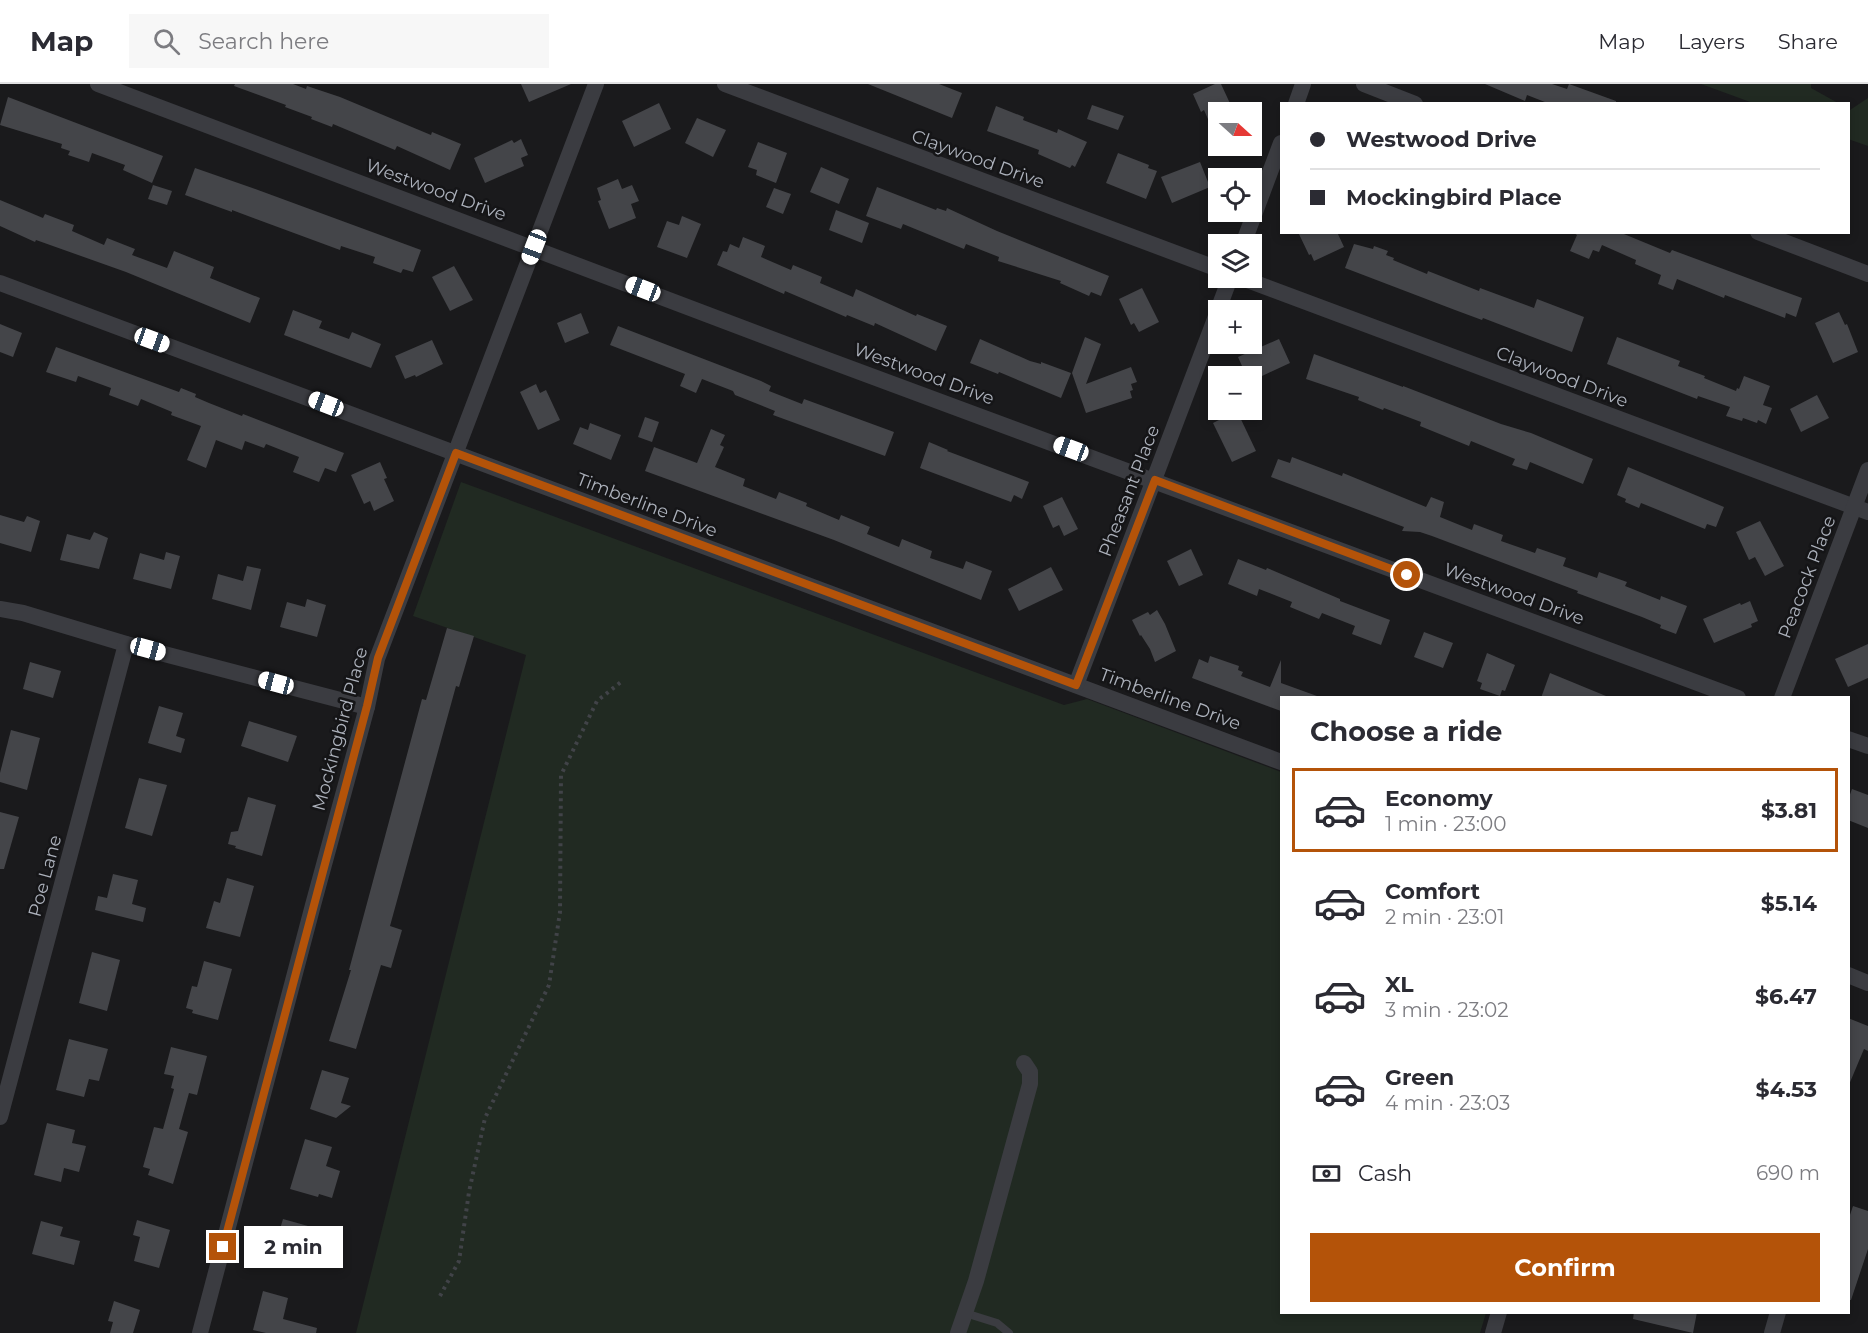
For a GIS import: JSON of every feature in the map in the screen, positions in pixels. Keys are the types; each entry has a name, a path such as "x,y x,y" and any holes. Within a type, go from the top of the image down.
{"street":[{"name":"Westwood Drive","path":"98,84 534,247 817,356 1733,696"},
{"name":"Mockingbird Place","path":"200,1333 378,658 596,84"},
{"name":"Claywood Drive","path":"725,84 1208,264"},
{"path":"1297,102 1303,84"},
{"path":"1364,84 1410,102"},
{"path":"1247,234 1280,146"},
{"path":"1763,234 1868,274"},
{"name":"Timberline Drive","path":"0,283 1280,762"},
{"name":"Claywood Drive","path":"1262,285 1861,510"},
{"name":"Pheasant Place","path":"1076,685 1208,338"},
{"name":"Peacock Place","path":"1783,696 1861,510 1868,470"},
{"path":"0,609 23,613 126,644 367,706"},
{"name":"Poe Lane","path":"0,1117 126,644"},
{"path":"1850,740 1868,746"},
{"path":"1850,976 1868,983"},
{"path":"958,1333 976,1281 1030,1084 1030,1072 1024,1063"},
{"path":"1493,1333 1498,1314"},
{"path":"1772,1333 1777,1314"}],"lane":[{"path":"965,1313 997,1323 1009,1333"}],"path":[{"path":"440,1296 459,1261 469,1192 485,1118 549,985 560,912 561,775 597,700 621,682"}],"shaded area":[{"path":"1701,84 1811,84 1811,88 1836,102 1750,102"},
{"path":"1868,98 1868,146 1850,140 1850,110"},
{"path":"461,482 1064,705 1087,699 1280,772 1280,1314 1486,1314 1480,1333 356,1333 526,655 413,616"}],"building":[{"path":"235,84 293,84 306,89 307,86 340,97 431,135 432,132 461,144 450,170 397,146 395,150 333,124 332,127 311,119 312,117 285,107 286,105 234,86"},
{"path":"521,84 571,84 529,102"},
{"path":"868,84 939,84 962,93 952,118"},
{"path":"1215,84 1221,84 1229,102 1208,102 1208,119 1204,110 1201,112 1193,94"},
{"path":"1485,84 1552,84 1567,89 1569,84 1616,102 1545,102 1527,95 1525,101"},
{"path":"8,97 163,156 152,183 123,170 125,165 92,153 89,162 68,155 70,151 61,148 62,144 0,125"},
{"path":"659,103 671,129 634,147 622,121"},
{"path":"1092,105 1124,116 1118,130 1087,119"},
{"path":"996,106 1024,117 1023,120 1057,133 1058,129 1087,142 1075,167 1072,165 1070,168 1038,154 1039,150 987,131"},
{"path":"697,118 726,130 713,157 685,143"},
{"path":"521,139 528,155 521,158 524,166 485,183 474,158 512,140 514,143"},
{"path":"758,142 787,153 776,183 756,175 757,170 748,167"},
{"path":"1118,153 1149,165 1148,168 1157,171 1146,199 1106,183"},
{"path":"1200,162 1208,188 1172,203 1161,177"},
{"path":"821,167 849,179 839,204 810,192"},
{"path":"195,168 421,250 413,272 403,269 401,273 373,263 375,257 341,246 340,250 185,195"},
{"path":"618,179 622,189 632,185 639,201 631,204 636,218 609,229 598,201 601,200 597,188"},
{"path":"153,185 172,191 167,205 148,199"},
{"path":"877,187 936,210 937,208 946,211 947,208 997,231 1109,276 1101,296 1091,292 1089,296 1060,283 1061,281 998,261 999,257 966,244 964,249 903,224 901,229 866,216"},
{"path":"774,188 791,194 783,214 766,207"},
{"path":"0,200 43,218 45,214 74,225 72,231 104,245 107,238 135,249 132,255 167,268 174,251 214,267 210,278 260,298 250,323 126,272 36,240 35,242 0,226"},
{"path":"836,210 869,223 862,243 829,230"},
{"path":"682,216 701,224 687,258 657,247 667,221 679,225"},
{"path":"1299,234 1338,234 1344,247 1314,261 1311,254 1309,255"},
{"path":"1575,234 1624,234 1670,253 1672,250 1802,298 1796,317 1786,313 1785,318 1725,295 1724,298 1677,279 1673,290 1658,284 1661,275 1635,264 1636,260 1602,245 1599,252 1593,250 1589,259 1570,251 1577,235"},
{"path":"743,237 765,246 761,257 791,270 793,265 822,277 820,283 853,297 856,289 916,316 917,314 947,326 936,351 875,323 874,326 847,315 846,317 785,291 784,294 717,265 723,251 727,252 730,244 739,248"},
{"path":"1354,244 1373,249 1374,246 1388,251 1386,255 1394,258 1393,260 1479,291 1480,288 1534,308 1537,299 1584,317 1572,352 1345,268"},
{"path":"454,266 473,300 450,311 432,277"},
{"path":"1142,288 1159,322 1139,332 1134,323 1131,325 1119,299"},
{"path":"293,310 322,321 319,328 349,339 352,332 381,344 371,368 284,335"},
{"path":"1839,312 1845,325 1847,324 1858,352 1833,363 1815,323"},
{"path":"581,313 589,333 565,343 557,323"},
{"path":"0,324 22,333 13,357 0,352"},
{"path":"618,326 761,381 771,386 769,391 802,404 804,399 894,432 885,456 773,415 775,411 702,379 696,393 680,386 685,374 610,345"},
{"path":"1085,337 1101,344 1086,384 1131,367 1137,382 1131,384 1132,398 1086,413 1072,373"},
{"path":"1617,337 1680,361 1678,366 1736,391 1744,376 1770,386 1763,405 1772,408 1766,424 1758,420 1757,423 1726,416 1730,407 1698,396 1697,399 1607,364"},
{"path":"980,339 1030,361 1041,364 1041,362 1071,373 1061,398 999,372 998,374 970,363"},
{"path":"1279,339 1290,363 1262,376 1262,366 1242,366 1238,357 1245,354 1262,354 1262,346"},
{"path":"432,340 443,364 416,377 415,375 405,379 395,356"},
{"path":"56,347 179,392 181,388 209,403 344,453 336,472 325,468 319,482 293,472 299,457 266,444 264,448 245,441 242,450 216,440 206,468 187,460 201,426 171,415 172,412 141,399 138,406 109,395 111,388 78,376 76,382 46,372"},
{"path":"1314,354 1501,424 1531,433 1593,459 1583,484 1530,462 1527,470 1512,465 1515,459 1471,441 1469,446 1420,426 1421,422 1384,408 1383,410 1358,400 1359,397 1306,379"},
{"path":"536,384 540,393 546,390 560,420 538,430 520,392"},
{"path":"1817,395 1829,418 1801,432 1790,409"},
{"path":"645,417 659,422 652,442 638,437"},
{"path":"1219,420 1241,420 1256,451 1232,462 1213,423"},
{"path":"590,423 621,435 611,460 573,444 580,427 588,430"},
{"path":"711,429 725,435 720,445 724,447 715,467 745,479 743,486 776,499 779,492 807,503 806,506 839,520 841,515 870,527 867,534 899,547 902,539 932,551 930,558 963,569 966,561 992,571 981,600 834,540 645,471 654,447 697,463"},
{"path":"929,442 1029,482 1022,499 1014,495 1011,502 920,468"},
{"path":"1292,457 1342,476 1343,473 1426,507 1431,497 1444,502 1440,517 1472,530 1474,524 1503,535 1501,541 1535,553 1537,548 1566,558 1563,566 1597,578 1599,572 1627,582 1625,586 1660,600 1661,596 1687,606 1676,634 1642,617 1577,593 1578,591 1432,536 1420,532 1402,531 1404,527 1271,477 1278,459 1290,463"},
{"path":"380,462 387,478 384,479 394,501 374,511 370,501 364,504 351,475"},
{"path":"1628,467 1724,507 1716,527 1707,524 1705,529 1641,503 1639,508 1625,502 1626,499 1617,495"},
{"path":"1062,497 1078,529 1064,536 1059,525 1053,528 1043,506"},
{"path":"0,515 24,522 27,516 40,521 31,552 0,543"},
{"path":"1760,521 1784,566 1765,576 1755,557 1749,560 1736,532"},
{"path":"94,532 108,538 99,569 60,560 67,534 90,540"},
{"path":"1191,549 1203,575 1179,586 1167,561"},
{"path":"166,552 180,556 171,589 133,579 140,553 164,560"},
{"path":"1238,559 1266,570 1267,568 1340,599 1340,601 1390,620 1381,645 1352,634 1355,626 1322,613 1319,619 1290,607 1292,602 1259,589 1257,596 1228,584"},
{"path":"247,566 261,569 251,610 212,599 218,574 243,581"},
{"path":"1051,567 1063,590 1019,611 1008,589"},
{"path":"307,599 326,605 317,637 280,627 287,602 305,607"},
{"path":"1750,601 1758,621 1751,624 1752,627 1714,643 1703,619"},
{"path":"1157,610 1176,651 1155,662 1150,649 1132,620 1148,612 1150,615"},
{"path":"447,628 474,636 459,687 456,686 390,926 402,930 391,968 381,965 356,1049 329,1041 351,970 349,970 422,699 426,700"},
{"path":"1424,632 1453,643 1443,668 1414,657"},
{"path":"1868,644 1868,678 1848,687 1835,659"},
{"path":"1487,653 1515,665 1505,691 1502,690 1500,696 1480,689 1482,683 1477,681"},
{"path":"1210,656 1239,666 1238,670 1243,672 1241,676 1270,687 1281,660 1281,683 1317,696 1280,696 1280,711 1192,678 1199,659 1208,663"},
{"path":"30,662 61,671 53,698 23,689"},
{"path":"1550,673 1606,696 1542,696"},
{"path":"159,706 183,713 176,736 185,739 181,753 148,743"},
{"path":"249,721 297,736 288,762 241,746"},
{"path":"11,730 40,738 27,790 0,782 0,773"},
{"path":"139,778 167,785 152,836 125,828"},
{"path":"1852,789 1868,795 1868,828 1850,821"},
{"path":"248,797 276,805 262,856 228,844 231,832 238,831"},
{"path":"0,812 19,817 4,869 0,869"},
{"path":"113,874 138,880 132,904 146,908 143,922 95,910 98,896 107,898"},
{"path":"227,878 254,886 240,937 206,928 214,901 220,903"},
{"path":"92,952 120,960 107,1011 79,1003"},
{"path":"204,961 232,969 218,1020 192,1013 193,1010 186,1008 192,986 197,987"},
{"path":"1850,1019 1868,1026 1868,1051 1864,1049 1850,1082"},
{"path":"69,1039 108,1049 99,1081 89,1079 84,1097 56,1090"},
{"path":"171,1047 207,1056 197,1095 189,1093 179,1129 188,1132 173,1184 148,1175 150,1169 143,1167 154,1127 163,1129 174,1089 171,1088 174,1076 164,1074"},
{"path":"322,1070 349,1078 341,1103 351,1106 336,1118 310,1109"},
{"path":"47,1123 75,1130 72,1143 86,1146 79,1172 64,1168 61,1182 34,1175"},
{"path":"305,1139 332,1147 326,1166 340,1171 332,1198 319,1194 318,1197 290,1189"},
{"path":"1853,1206 1868,1211 1868,1249 1851,1300 1850,1300 1850,1215"},
{"path":"283,1219 308,1226 303,1245 313,1248 308,1266 272,1256"},
{"path":"137,1220 170,1230 159,1268 134,1261 140,1237 133,1235"},
{"path":"41,1221 63,1227 60,1236 80,1241 74,1265 32,1254"},
{"path":"263,1291 288,1298 283,1319 317,1328 316,1333 266,1333 253,1330"},
{"path":"114,1301 140,1310 133,1333 110,1333 113,1322 108,1321"},
{"path":"1634,1314 1697,1314 1693,1333 1633,1319"}],"route":[{"path":"223,1247 378,658 456,453 1076,685 1155,480 1407,575"}]}
